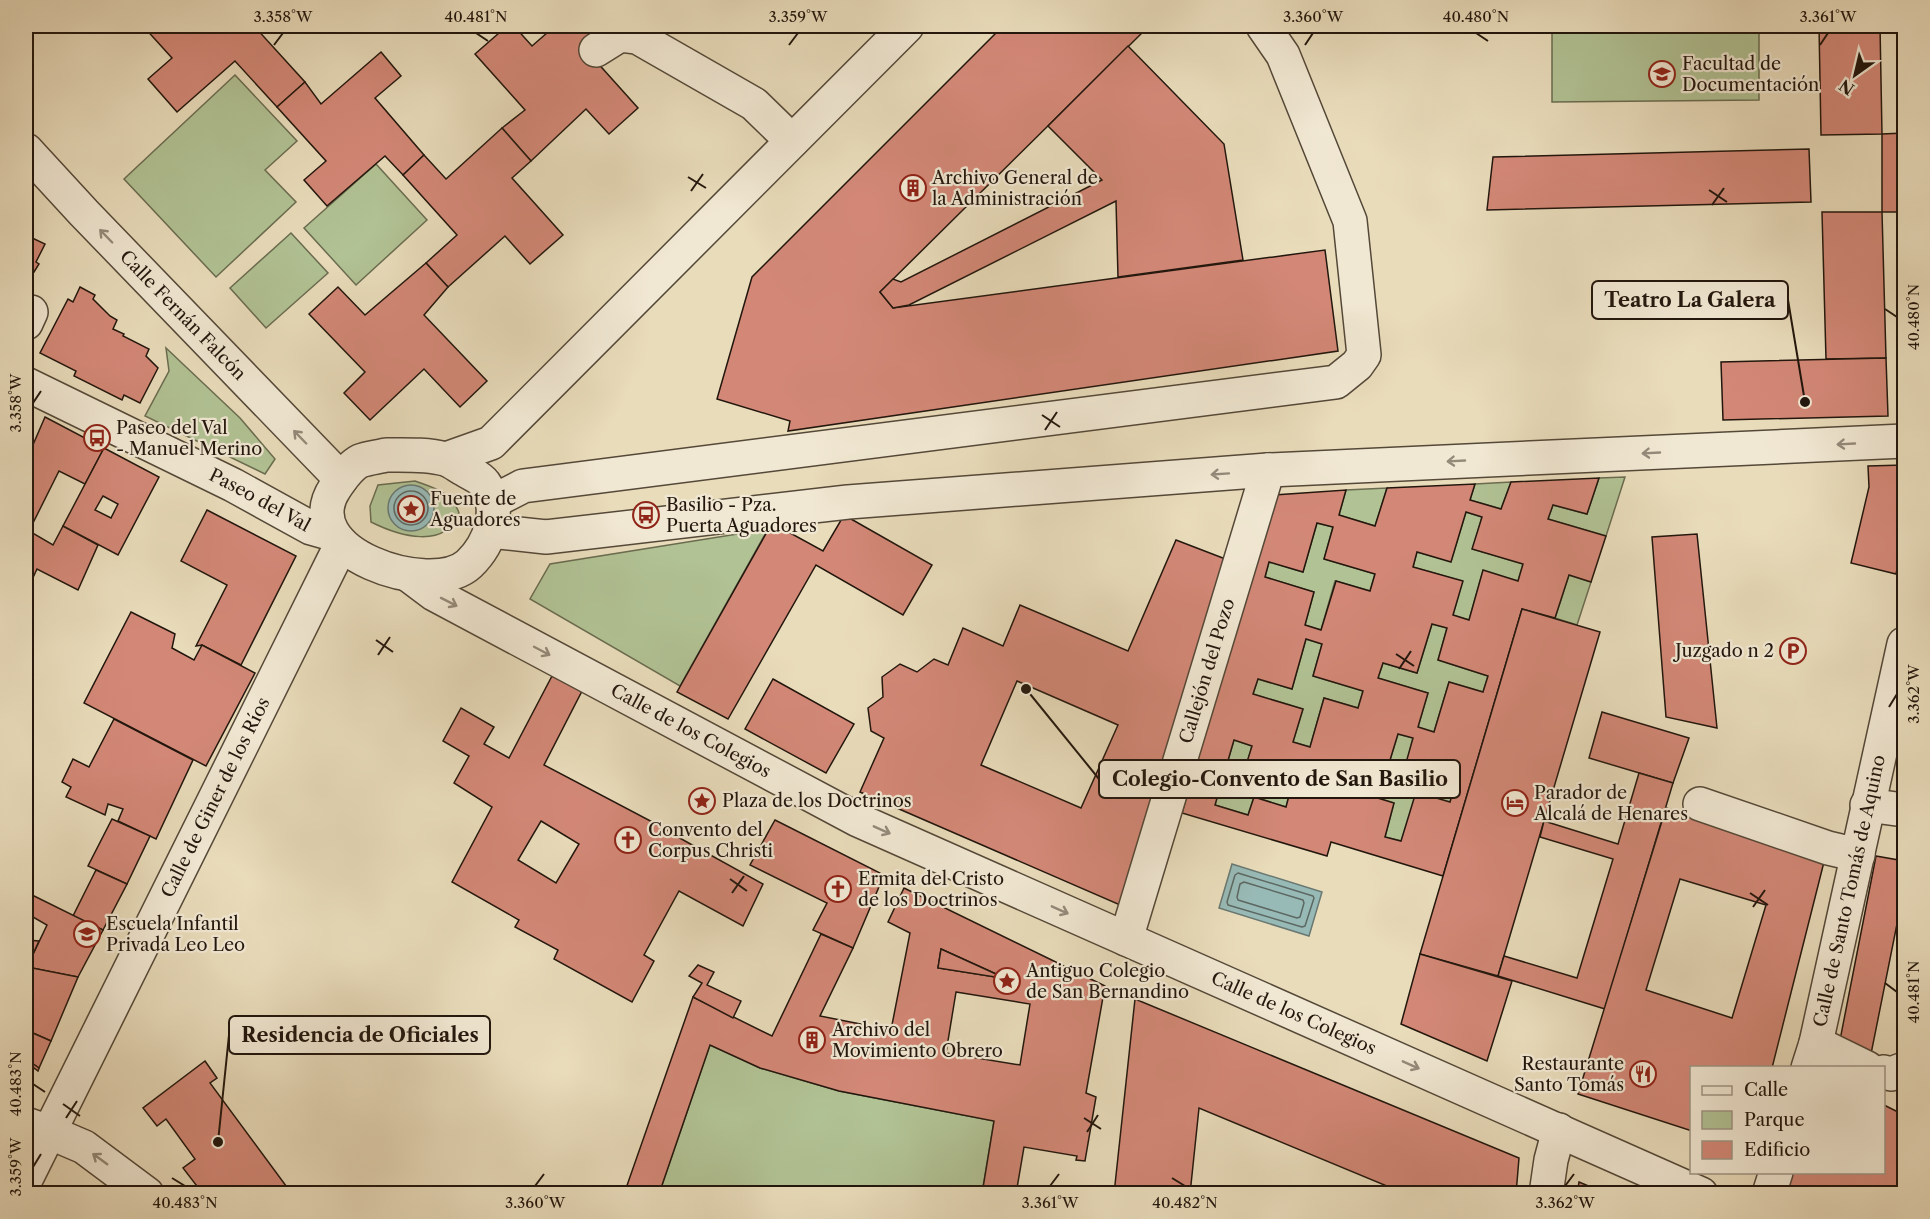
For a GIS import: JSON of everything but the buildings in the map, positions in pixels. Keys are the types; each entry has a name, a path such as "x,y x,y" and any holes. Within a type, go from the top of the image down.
{"street":[{"path":"491,443 489,505 483,546 462,570 437,575 411,576 373,564 336,539 327,518 335,487 360,461 386,455 416,455 446,459 491,443 907,26"},
{"path":"489,505 523,486 1336,382 1357,365 1364,355 1350,220 1283,55 1263,26"},
{"path":"596,50 620,35 637,37 754,104 792,141"},
{"name":"Calle Fernán Falcón","path":"26,150 335,487"},
{"name":"Paseo del Val","path":"30,396 233,485 311,528 336,539"},
{"path":"446,459 489,505 546,537 848,502 1269,470 1905,441"},
{"name":"Callejón del Pozo","path":"1126,939 1269,470"},
{"path":"233,485 287,498 335,487"},
{"name":"Calle de Giner de los Ríos","path":"26,1179 37,1128 323,578 336,539"},
{"name":"Calle de los Colegios","path":"411,576 434,594 858,819 1701,1194"},
{"name":"Calle de Santo Tomás de Aquino","path":"1812,1055 1905,644"},
{"path":"1700,804 1828,848 1858,855"},
{"path":"1867,806 1905,810"},
{"path":"1812,1055 1859,1066"},
{"path":"1885,1072 1892,1074 1905,1069"},
{"path":"37,1128 84,1147 147,1194"},
{"path":"1546,1194 1551,1160 1559,1130"},
{"path":"1769,1194 1776,1174"}],"green space":[{"path":"1552,26 1759,26 1759,100 1552,102"},
{"path":"235,75 297,141 265,170 296,202 216,277 124,179"},
{"path":"376,164 427,220 356,285 304,228"},
{"path":"291,233 328,273 266,328 230,288"},
{"path":"166,348 240,418 275,459 265,474 145,416 169,371"},
{"path":"1625,477 1606,536 1548,519 1553,505 1587,514 1599,478"},
{"path":"415,481 442,492 452,500 459,513 452,525 443,532 420,537 395,532 371,522 370,506 378,485"},
{"path":"1511,482 1501,509 1470,500 1475,484"},
{"path":"1387,488 1375,526 1339,515 1346,490"},
{"path":"1466,512 1482,517 1473,549 1523,564 1518,581 1483,571 1469,620 1453,615 1462,581 1413,567 1417,552 1451,561"},
{"path":"1317,523 1333,527 1324,559 1375,574 1370,591 1335,581 1321,630 1305,625 1314,592 1265,577 1269,562 1303,572"},
{"path":"768,529 680,686 530,599 550,564"},
{"path":"1569,575 1591,582 1577,625 1555,618"},
{"path":"1432,624 1447,628 1438,660 1488,676 1483,692 1449,682 1434,732 1418,727 1428,693 1378,678 1383,663 1417,673"},
{"path":"1306,639 1322,644 1313,676 1363,691 1358,708 1324,698 1310,747 1293,742 1303,709 1253,694 1258,679 1292,689"},
{"path":"1398,734 1413,738 1405,770 1455,785 1450,802 1401,841 1385,837 1394,803 1345,788 1350,773 1383,783"},
{"path":"1234,740 1252,746 1243,778 1290,792 1286,807 1254,797 1248,815 1215,805"},
{"path":"710,1045 760,1068 839,1091 994,1121 982,1193 659,1194"}],"water":[{"name":"Fuente de Aguadores","path":"411,485 427,492 434,508 427,524 411,531 395,524 388,508 395,492"},
{"path":"1232,864 1322,892 1309,936 1219,908"}],"place":[{"name":"Facultad de Documentación","path":"1662,74"},
{"name":"Archivo General de la Administración","path":"913,188"},
{"name":"Teatro La Galera","path":"1805,402"},
{"name":"Paseo del Val - Manuel Merino","path":"97,438"},
{"name":"Fuente de Aguadores","path":"411,509"},
{"name":"Basilio - Pza. Puerta Aguadores","path":"646,515"},
{"name":"Juzgado n 2","path":"1793,651"},
{"name":"Colegio-Convento de San Basilio","path":"1026,689"},
{"name":"Plaza de los Doctrinos","path":"702,801"},
{"name":"Parador de Alcalá de Henares","path":"1515,803"},
{"name":"Convento del Corpus Christi","path":"628,840"},
{"name":"Ermita del Cristo de los Doctrinos","path":"838,889"},
{"name":"Escuela Infantil Privada Leo Leo","path":"87,934"},
{"name":"Antiguo Colegio de San Bernandino","path":"1007,981"},
{"name":"Archivo del Movimiento Obrero","path":"812,1040"},
{"name":"Restaurante Santo Tomás","path":"1643,1074"},
{"name":"Residencia de Oficiales","path":"218,1142"}]}
